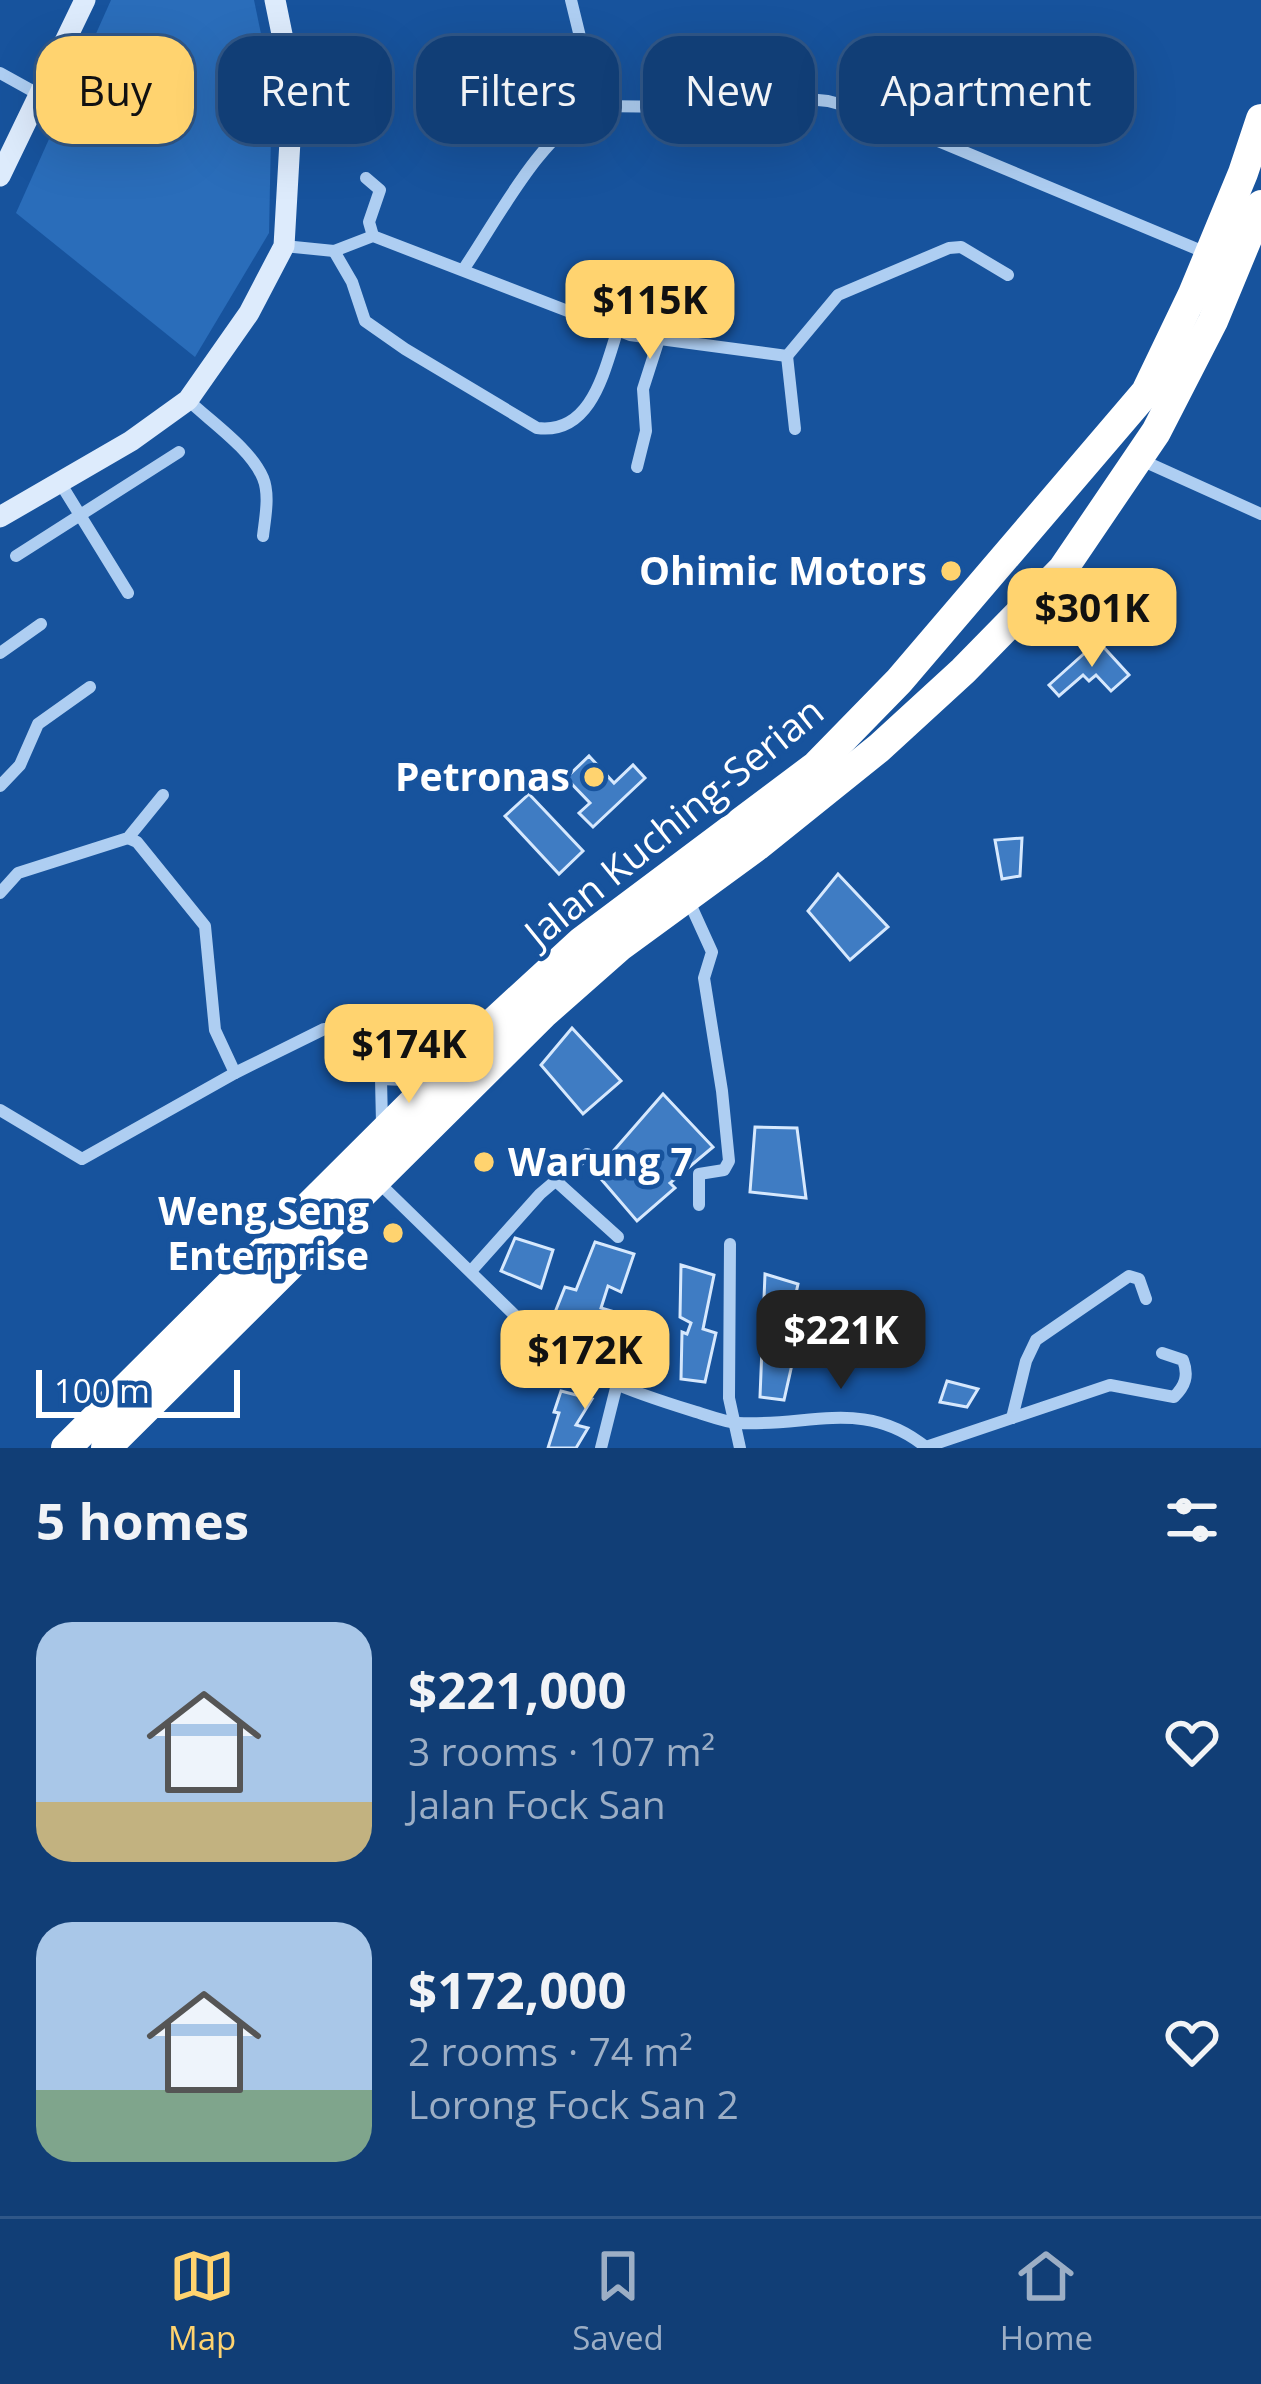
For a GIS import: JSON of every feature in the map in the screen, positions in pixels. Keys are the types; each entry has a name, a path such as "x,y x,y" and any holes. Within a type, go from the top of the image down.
{"highway":[{"name":"Jalan Kuching-Serian","path":"66,1448 581,942 816,766 870,712 1126,419 1157,371 1210,255 1261,119"},
{"name":"Jalan Kuching-Serian","path":"106,1448 543,1014 686,894 879,748 964,671 1063,568 1138,459 1213,321 1261,205"}],"street":[{"path":"68,36 86,0"},
{"path":"0,517 131,441 188,400 249,313 284,246 293,88 275,0"},
{"path":"571,0 580,36"},
{"path":"0,74 36,93"},
{"path":"619,106 680,106 757,94 828,101 866,111 1210,255"},
{"path":"0,176 36,98"},
{"path":"463,270 549,144"},
{"path":"366,178 380,190 369,222 373,236"},
{"path":"284,246 334,251 373,236 617,332 787,356"},
{"path":"795,429 787,356 838,295 949,248 961,247 1008,275"},
{"path":"334,251 352,282 365,321 537,428 553,430 578,417 594,394 617,332"},
{"path":"637,467 646,431 643,389 659,339"},
{"path":"188,400 249,458 263,479 263,536"},
{"path":"16,556 179,452"},
{"path":"1138,459 1261,514"},
{"path":"58,480 128,593"},
{"path":"0,653 41,624"},
{"path":"0,786 20,765 38,724 90,687"},
{"path":"0,893 18,873 128,838 163,795"},
{"path":"128,838 137,842 205,926 215,1030 235,1073"},
{"path":"686,894 712,952 704,979 729,1161 724,1170 699,1174 698,1205"},
{"path":"0,1110 82,1159 324,1029 335,1030 381,1079 381,1136"},
{"path":"381,1079 437,1080"},
{"path":"472,1270 587,1154"},
{"path":"376,1180 548,1345 616,1388 735,1423 854,1415 895,1425 926,1447 1110,1385 1174,1397 1183,1388 1187,1371 1183,1360 1162,1353"},
{"path":"556,1181 618,1238"},
{"path":"730,1244 729,1397 740,1448"},
{"path":"1012,1418 1026,1361 1044,1333 1129,1276 1139,1279 1146,1299"},
{"path":"601,1448 616,1388"}],"shaded area":[{"path":"111,0 254,0 261,36 218,36 218,144 271,144 269,233 195,357 16,213 47,144 194,144 194,36 95,36"}],"building":[{"path":"1098,641 1129,675 1111,691 1096,675 1089,681 1083,675 1059,696 1049,685"},
{"path":"589,756 614,783 633,765 645,778 593,827 579,813 590,803 566,778"},
{"path":"529,794 583,851 559,874 505,816"},
{"path":"1022,838 1020,876 1002,879 995,840"},
{"path":"838,874 888,927 850,960 808,911"},
{"path":"572,1028 621,1081 583,1114 541,1065"},
{"path":"663,1094 713,1147 670,1183 675,1188 637,1221 595,1172"},
{"path":"755,1127 797,1128 806,1198 750,1192"},
{"path":"515,1238 553,1250 541,1288 501,1271"},
{"path":"595,1242 634,1254 621,1292 608,1286 601,1308 656,1324 643,1363 552,1320 565,1287 576,1290"},
{"path":"681,1265 714,1275 703,1329 716,1333 705,1382 681,1379 682,1332 687,1334 691,1323 680,1317"},
{"path":"765,1274 798,1284 784,1348 795,1351 784,1400 760,1397"},
{"path":"947,1381 978,1389 967,1407 940,1402"},
{"path":"561,1391 592,1399 576,1425 588,1428 576,1448 548,1448"}],"place":[{"name":"Ohimic Motors","path":"951,571"},
{"name":"Petronas","path":"594,777"},
{"name":"Warung 7","path":"484,1162"},
{"name":"Weng Seng Enterprise","path":"393,1233"}]}
